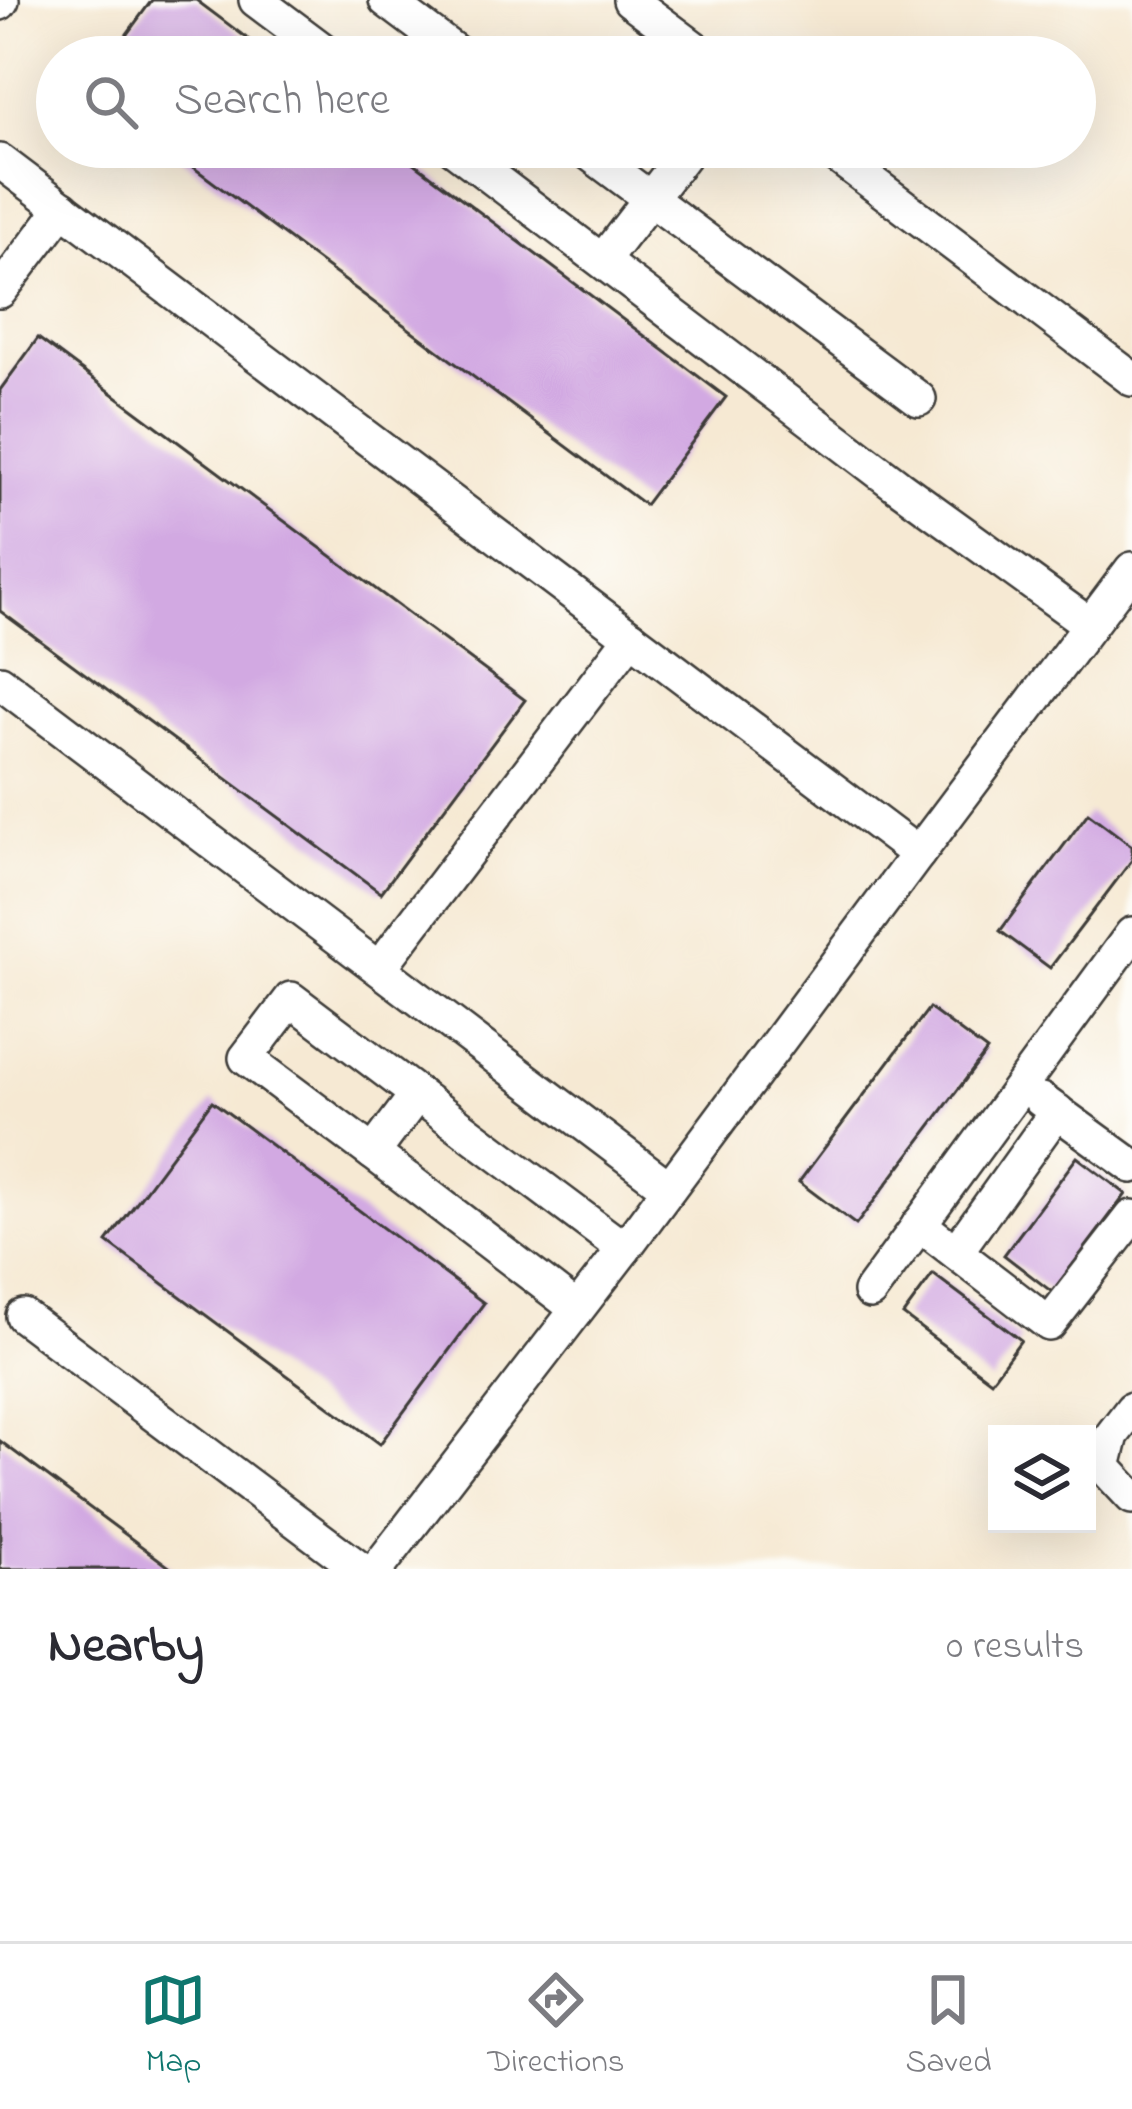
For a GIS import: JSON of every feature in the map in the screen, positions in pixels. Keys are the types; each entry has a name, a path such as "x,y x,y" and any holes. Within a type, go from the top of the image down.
{"street":[{"path":"256,0 304,36"},
{"path":"386,0 434,36"},
{"path":"630,0 678,36"},
{"path":"0,161 918,854"},
{"path":"480,168 898,486 1090,625"},
{"path":"608,168 919,399"},
{"path":"603,260 674,168"},
{"path":"853,168 1132,379"},
{"path":"0,291 63,208"},
{"path":"377,1569 624,1249 1132,568"},
{"path":"380,967 631,637"},
{"path":"0,682 669,1188"},
{"path":"870,1292 1132,934"},
{"path":"578,1309 246,1058 291,999 624,1249"},
{"path":"1020,1085 1132,1166"},
{"path":"373,1153 417,1094"},
{"path":"956,1252 1057,1111"},
{"path":"919,1224 1049,1324 1132,1217"},
{"path":"23,1316 360,1569"},
{"path":"1132,1409 1112,1435 1104,1467 1132,1497"}],"building":[{"path":"152,0 196,0 244,36 125,36"},
{"path":"194,168 421,168 726,397 645,505"},
{"path":"38,338 525,700 381,893 0,611 0,390"},
{"path":"1088,813 1132,846 1132,860 1050,968 1000,931"},
{"path":"929,1008 987,1051 856,1225 799,1182"},
{"path":"212,1101 484,1303 380,1444 107,1242"},
{"path":"1077,1157 1126,1194 1052,1292 1004,1255"},
{"path":"933,1274 1021,1340 991,1381 903,1315"},
{"path":"0,1441 172,1569 0,1569"}]}
